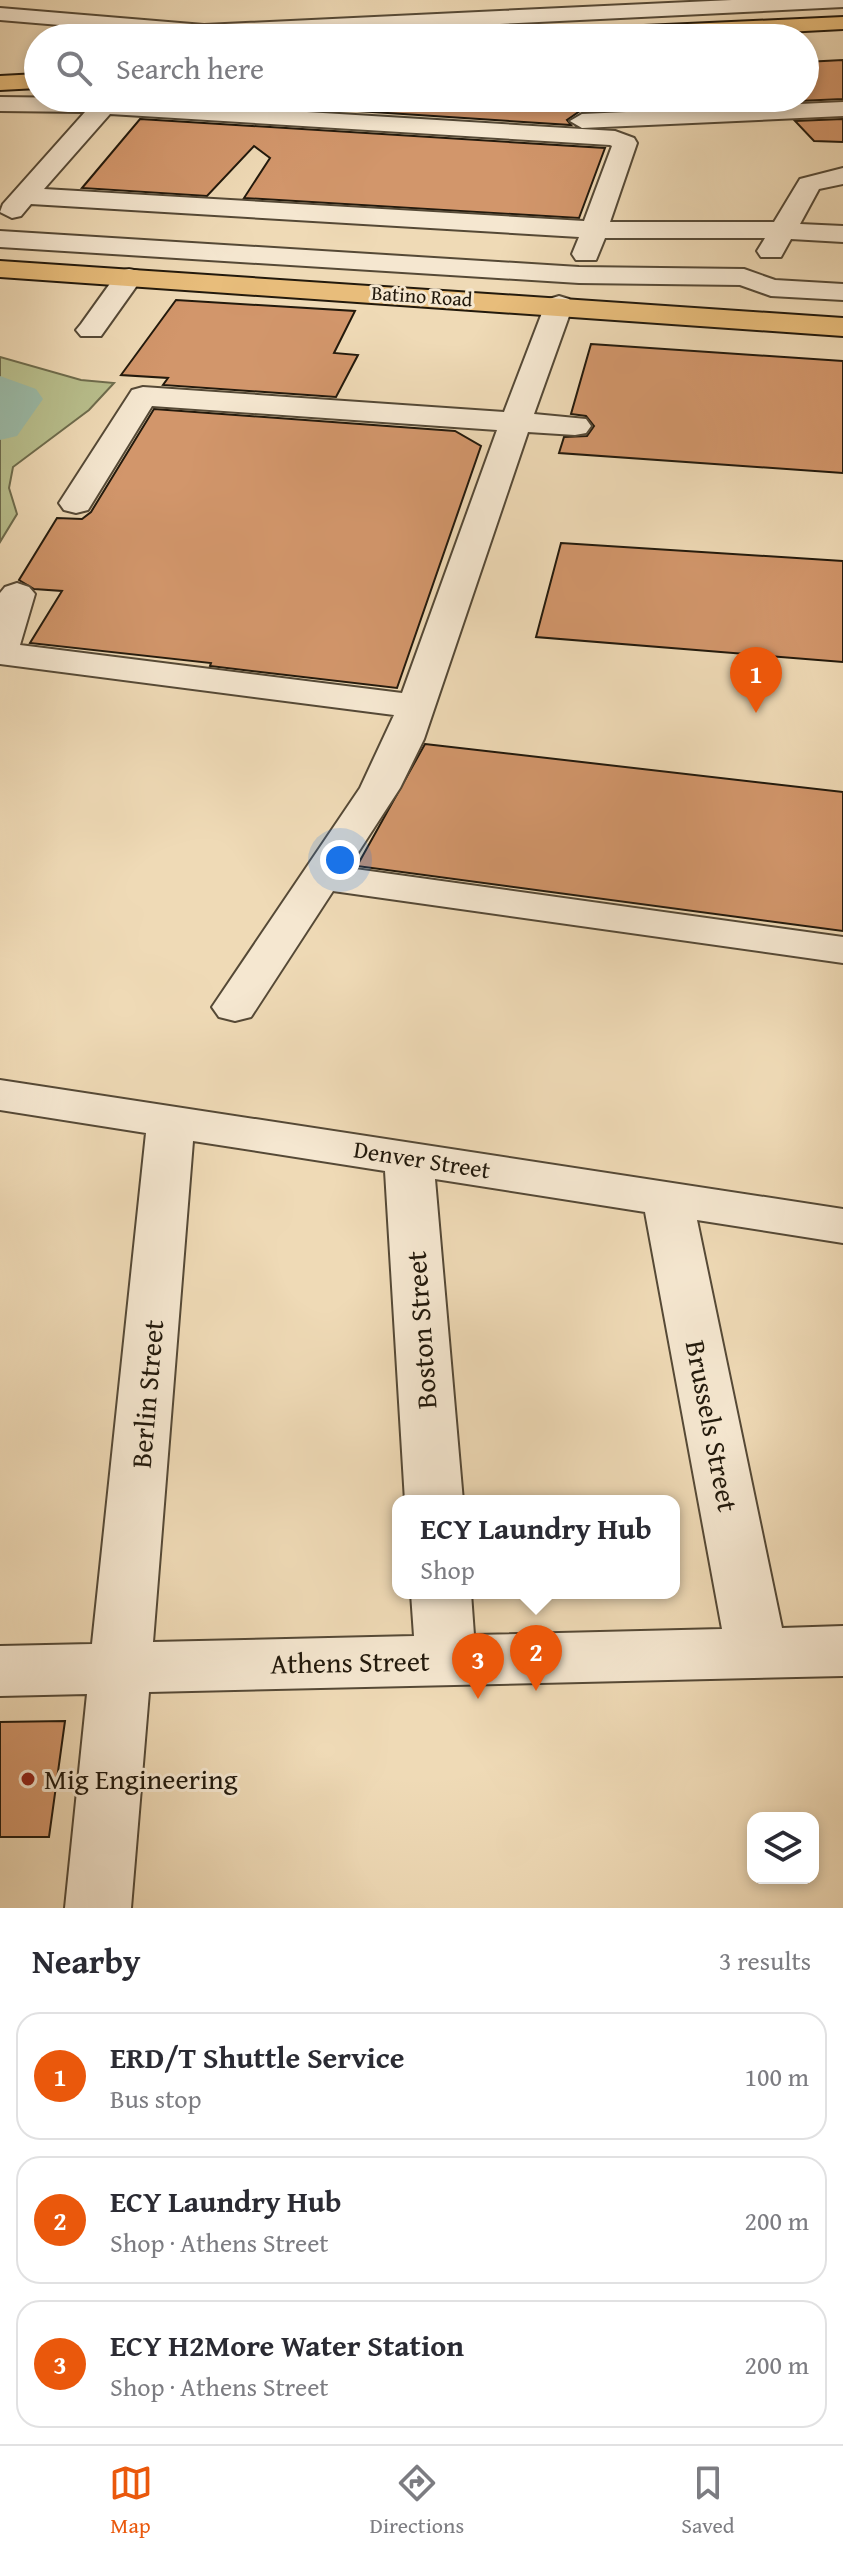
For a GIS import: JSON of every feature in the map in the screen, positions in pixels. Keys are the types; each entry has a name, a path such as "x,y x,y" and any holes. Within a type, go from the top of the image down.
{"main road":[{"path":"819,24 843,23"},
{"path":"819,43 843,42"},
{"path":"0,62 24,61"},
{"path":"0,83 24,82"},
{"name":"Batino Road","path":"0,269 129,277 569,290 843,327"}],"street":[{"path":"369,24 843,1"},
{"path":"0,14 113,24"},
{"path":"0,104 24,105"},
{"path":"819,110 843,109"},
{"path":"0,223 18,192 98,112"},
{"path":"186,112 615,138 625,143 594,230 516,422 405,739 380,788 235,1007"},
{"path":"443,117 563,123 783,112"},
{"path":"0,239 569,290 744,277 759,269 809,184 843,176"},
{"path":"18,192 594,230 784,230 843,234"},
{"path":"91,330 129,277"},
{"path":"744,277 771,288 843,292"},
{"path":"76,503 143,396 575,426"},
{"path":"17,594 0,652 416,706"},
{"path":"321,877 843,950"},
{"name":"Denver Street","path":"0,1095 843,1226"},
{"name":"Berlin Street","path":"98,1908 171,1120"},
{"name":"Boston Street","path":"409,1159 434,1495"},
{"name":"Brussels Street","path":"668,1199 757,1653"},
{"path":"441,1599 446,1660"},
{"name":"Athens Street","path":"0,1671 843,1651"}],"green space":[{"path":"0,357 81,380 114,383 89,410 13,467 9,488 17,514 0,542"}],"building":[{"path":"843,60 843,99 819,100 819,61"},
{"path":"372,112 579,112 567,120 571,125"},
{"path":"140,119 605,148 579,218 244,198 270,158 254,146 207,196 82,188"},
{"path":"843,119 843,142 814,141 795,121"},
{"path":"176,300 355,311 334,353 358,355 336,397 163,385 168,378 121,375"},
{"path":"591,344 843,361 843,473 559,453 564,437 587,436 594,426 586,416 571,414"},
{"path":"154,409 455,431 481,446 397,688 30,643 62,591 34,589 19,580 57,518 82,519 91,512"},
{"path":"561,543 843,561 843,662 536,637"},
{"path":"425,744 843,792 843,931 357,866"},
{"name":"Mig Engineering","path":"65,1721 49,1837 0,1837 0,1722"}],"waterway":[{"path":"0,390 20,399 0,426"}],"place":[{"name":"ERD/T Shuttle Service","path":"756,713"},
{"name":"ECY Laundry Hub","path":"536,1691"},
{"name":"ECY H2More Water Station","path":"478,1699"},
{"name":"Mig Engineering","path":"28,1779"}]}
